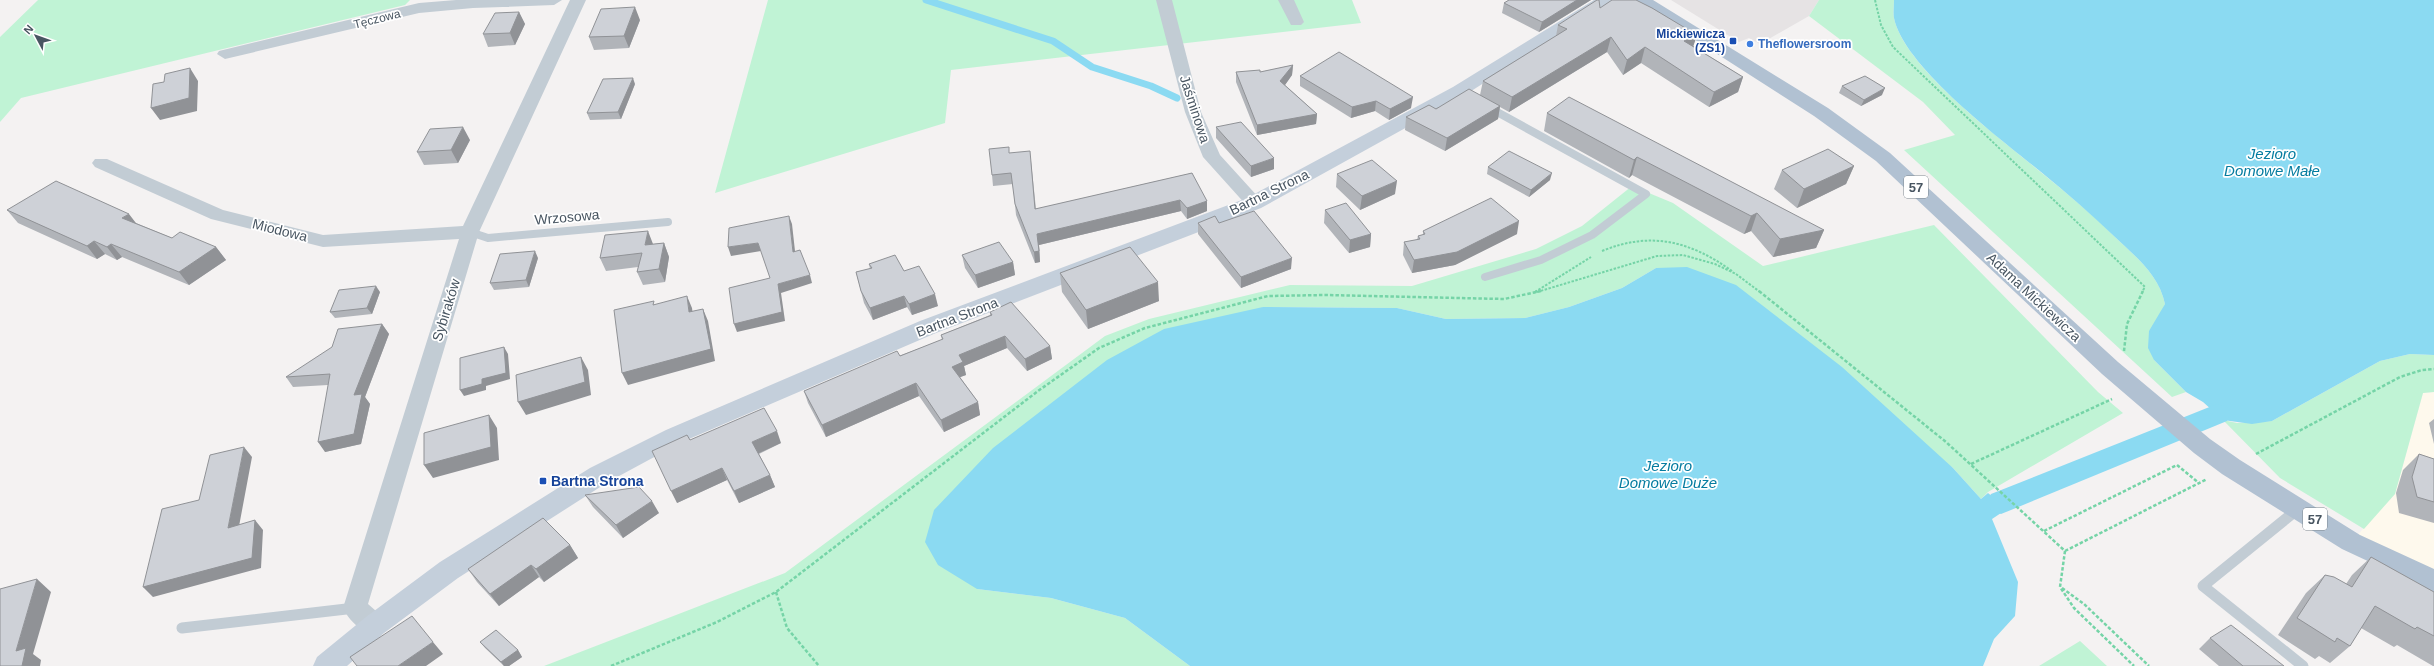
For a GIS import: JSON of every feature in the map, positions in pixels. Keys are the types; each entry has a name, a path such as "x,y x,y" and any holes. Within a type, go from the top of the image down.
{"main road":[{"name":"Adama Mickiewicza","path":"1641,0 1821,112 1883,157 2110,368 2202,446 2231,467 2351,542 2434,581"}],"street":[{"name":"Tęczowa","path":"225,54 419,8 473,3 554,0"},
{"name":"Sybiraków","path":"355,608 470,232 578,0"},
{"name":"Jaśminowa","path":"1164,0 1193,112 1212,157 1254,203"},
{"path":"1286,0 1296,22"},
{"name":"Bartna Strona","path":"327,666 375,626 449,570 599,475 674,436 928,327 1254,203 1470,97 1606,0"},
{"name":"Miodowa","path":"101,163 217,215 323,241 470,232"},
{"path":"355,608 375,626"}],"lane":[{"path":"1470,97 1646,194 1592,235 1541,260 1485,277"},
{"name":"Wrzosowa","path":"470,232 488,238 668,222"},
{"path":"2298,508 2202,586 2303,666"},
{"path":"182,628 355,608"}],"path":[{"path":"1875,0 1877,16 1883,33 1893,47 2145,287 2127,324 2126,348 2122,352"},
{"path":"1532,294 1575,266 1610,247 1637,241 1666,240 1692,247 1718,260 1802,324 1971,464 2065,551"},
{"path":"611,666 717,622 776,592 1044,387 1099,348 1145,328 1215,308 1268,296 1326,295 1504,299 1532,294 1657,256 1683,255 1715,264 1736,274"},
{"path":"2065,551 2231,467 2400,377 2422,370 2434,369"},
{"path":"1971,464 2135,388"},
{"path":"2044,530 2177,465 2199,483"},
{"path":"2065,551 2060,587 2074,608 2134,666"},
{"path":"2060,587 2084,604 2149,666"},
{"path":"776,592 788,628 819,666"}],"shaded area":[{"path":"1671,0 1819,0 1809,16 1760,44 1749,38 1739,42"},
{"path":"2434,392 2434,573 2351,542 2395,494 2423,393"}],"green space":[{"path":"38,0 410,0 405,5 21,98 0,122 0,37"},
{"path":"768,0 1352,0 1361,23 951,70 945,123 715,193"},
{"path":"1819,0 1894,0 1894,18 1902,38 1916,59 1935,81 1981,123 2062,189 2139,260 2158,284 2165,304 2160,315 2154,360 2186,392 2172,397 1904,150 1955,135 1923,102 1809,16"},
{"path":"1632,186 1673,203 1763,266 1934,225 2098,392 2123,413 1988,492 1981,499 1953,468 1656,268 1622,288 1569,307 1525,318 1446,319 1397,308 1263,307 977,589 1051,598 1125,618 1190,666 544,666 785,573 1105,336 1149,319 1290,285 1412,286 1536,249 1582,226"},
{"path":"2410,354 2434,355 2434,392 2423,393 2395,494 2364,529 2280,478 2223,420 2237,423 2272,421 2380,361"},
{"path":"2080,641 2107,666 2039,666"}],"water":[{"name":"Jezioro Domowe Małe","path":"1894,0 2434,0 2434,355 2410,354 2380,361 2272,421 2252,424 2223,420 2203,402 2186,392 2154,360 2148,348 2149,331 2165,304 2158,284 2146,268 2079,204 1980,122 1935,80 1916,58 1902,37 1894,18"},
{"name":"Jezioro Domowe Duże","path":"1687,267 1736,285 1842,367 1953,468 1981,499 1988,493 2007,509 1992,519 2018,582 2015,616 1994,639 1983,666 1190,666 1125,618 1051,598 977,589 938,565 925,542 934,510 993,448 1107,360 1164,329 1263,307 1397,308 1446,319 1525,318 1569,307 1622,288 1656,268"}],"building":[{"path":"1509,0 1577,0 1542,22 1504,3"},
{"path":"1599,0 1600,8 1612,0 1636,0 1652,8 1697,35 1684,41 1743,77 1714,92 1645,47 1627,60 1611,37 1512,97 1483,81 1567,29 1558,25"},
{"path":"635,7 624,36 589,37 601,9"},
{"path":"519,12 510,33 483,34 495,13"},
{"path":"1339,52 1413,97 1390,109 1376,101 1352,107 1300,76"},
{"path":"1293,65 1280,81 1317,114 1257,125 1236,72 1260,70 1260,72"},
{"path":"190,68 189,98 151,108 153,84 164,82 165,74"},
{"path":"1865,76 1885,88 1864,100 1842,86"},
{"path":"633,78 618,112 587,113 603,79"},
{"path":"1469,89 1500,106 1447,138 1406,117 1429,105 1436,109"},
{"path":"1569,97 1824,230 1780,239 1757,213 1751,216 1637,157 1634,160 1547,113"},
{"path":"1241,122 1274,158 1251,166 1216,127"},
{"path":"463,127 451,150 417,152 430,129"},
{"path":"1009,147 1009,153 1030,151 1035,209 1192,173 1207,201 1187,208 1180,200 1037,234 1039,251 1034,252 1015,204 1011,173 992,175 989,149"},
{"path":"1828,149 1854,166 1804,189 1782,170"},
{"path":"1509,151 1552,173 1531,190 1488,167"},
{"path":"1372,160 1397,181 1362,196 1337,174"},
{"path":"56,181 129,214 122,218 172,238 180,232 216,247 179,272 111,244 107,247 94,241 87,246 7,210"},
{"path":"1491,198 1519,221 1457,252 1414,260 1404,242 1420,239 1418,236 1425,234 1423,231"},
{"path":"1346,203 1371,234 1350,240 1325,210"},
{"path":"1254,211 1292,258 1241,277 1198,223 1215,216 1219,223"},
{"path":"789,216 793,252 800,250 810,275 778,284 782,312 734,324 729,288 770,278 758,243 728,247 729,228"},
{"path":"648,231 645,245 664,243 659,269 637,272 642,253 600,258 605,235"},
{"path":"999,242 1013,262 975,275 962,255"},
{"path":"1130,247 1158,282 1086,310 1060,273"},
{"path":"535,251 526,280 490,283 500,254"},
{"path":"895,255 904,271 919,266 935,294 909,304 904,296 870,308 861,291 856,272 872,268 869,264"},
{"path":"376,286 367,308 330,312 339,290"},
{"path":"687,296 689,312 703,309 711,349 622,373 614,310 654,301 653,305"},
{"path":"1011,302 1050,346 1025,359 1005,336 959,355 963,362 952,367 978,402 941,420 916,383 822,425 804,391 897,351 900,356 943,339 941,335 992,315 990,312"},
{"path":"382,324 354,395 362,394 354,434 318,442 330,374 286,377 332,347 338,329"},
{"path":"504,347 506,373 482,379 482,384 460,390 460,358"},
{"path":"581,357 585,382 518,402 516,375"},
{"path":"764,408 777,431 752,442 770,475 734,491 722,468 671,491 652,451 687,435 690,440"},
{"path":"489,415 491,447 424,465 424,433"},
{"path":"244,447 228,528 255,520 252,558 143,587 162,509 199,500 210,455"},
{"path":"2419,454 2434,459 2434,502 2417,497 2412,477"},
{"path":"639,487 652,501 616,525 585,495"},
{"path":"543,518 570,545 536,569 531,565 490,594 468,569"},
{"path":"2371,557 2434,592 2434,636 2417,627 2415,629 2375,606 2350,646 2337,638 2335,642 2297,618 2325,575 2334,577 2352,587"},
{"path":"37,579 16,651 26,648 22,666 0,666 0,589"},
{"path":"412,616 433,642 398,666 357,666 350,657"},
{"path":"2231,625 2284,666 2243,666 2210,638"},
{"path":"496,630 518,650 501,662 480,642"}],"waterway":[{"path":"926,0 1053,41 1092,67 1151,86 1177,98"},
{"path":"2001,502 2217,414"}],"place":[{"name":"Mickiewicza (ZS1)","path":"1733,41"},
{"name":"Theflowersroom","path":"1750,44"},
{"name":"Bartna Strona","path":"543,481"}]}
